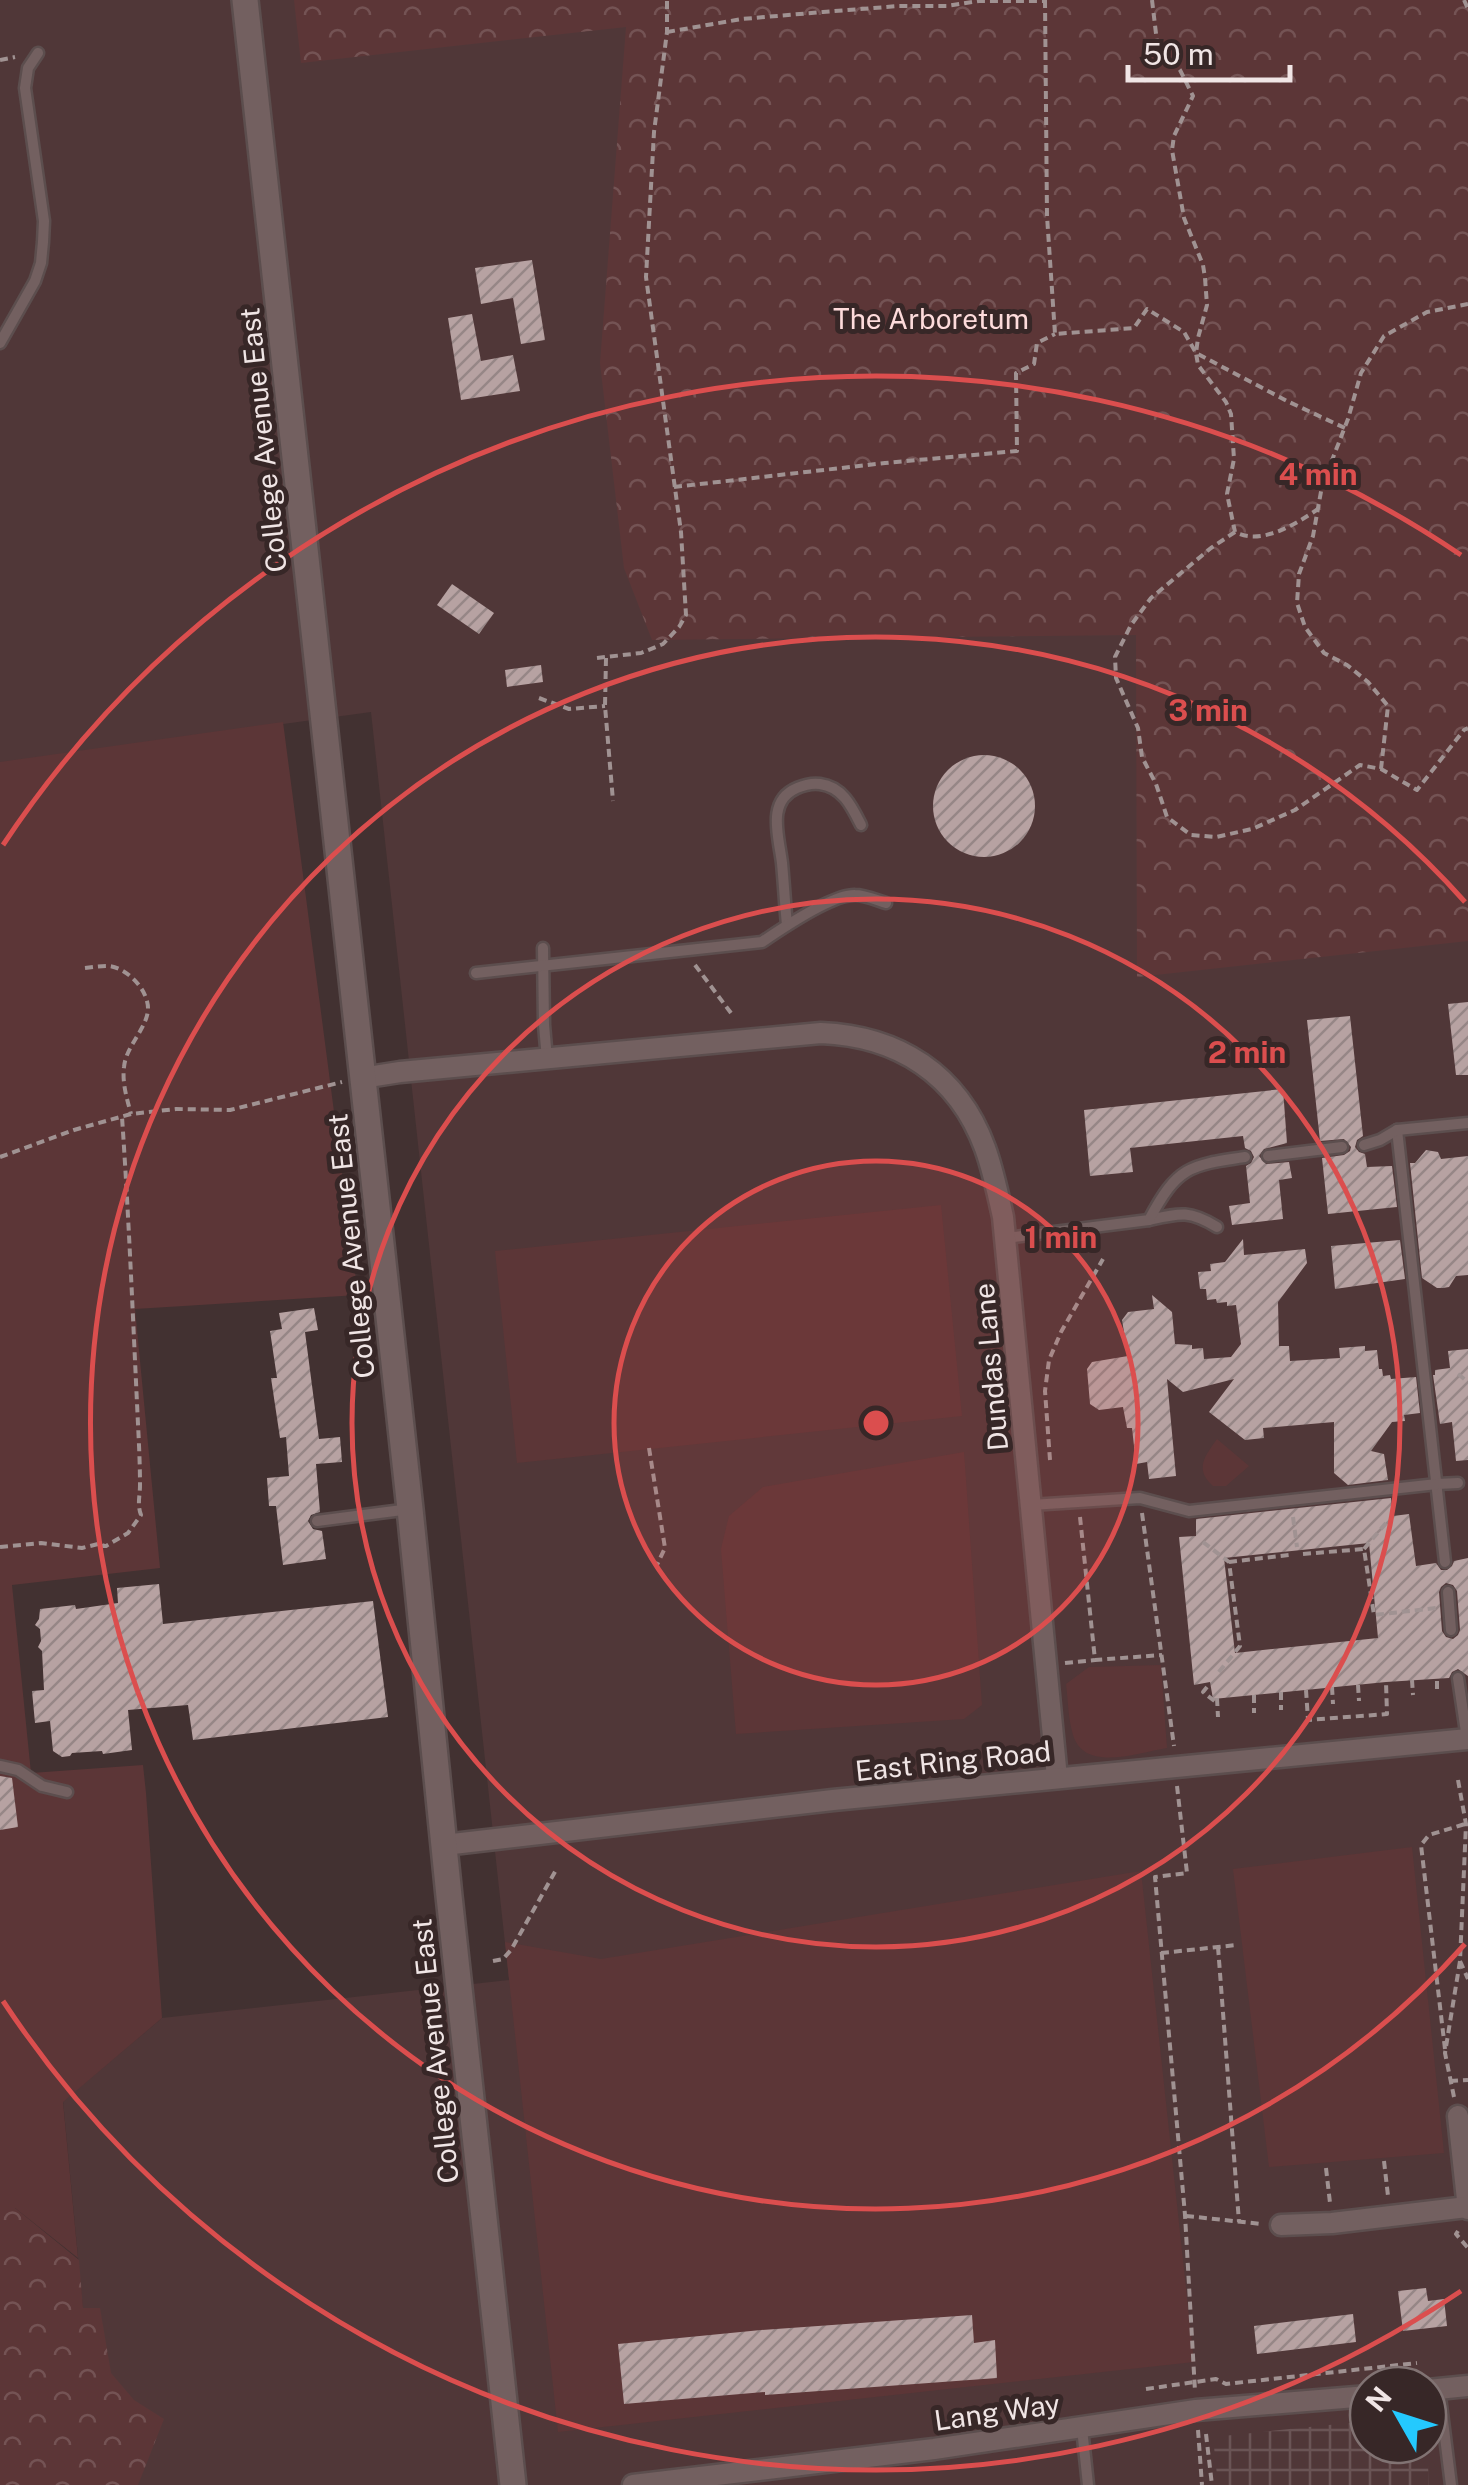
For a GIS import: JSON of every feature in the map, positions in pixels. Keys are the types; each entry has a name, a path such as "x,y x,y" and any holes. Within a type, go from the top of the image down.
{"street":[{"name":"College Avenue East","path":"245,0 513,2485"},
{"name":"Dundas Lane","path":"362,1078 822,1033 868,1038 888,1045 925,1065 954,1092 984,1144 1006,1238 1056,1778"},
{"name":"East Ring Road","path":"444,1846 686,1816 1467,1739"},
{"path":"1281,2225 1468,2208 1458,2116"},
{"name":"Lang Way","path":"633,2485 1196,2410 1348,2398"}],"lane":[{"path":"0,343 28,296 40,263 44,221 25,88 27,72 38,52"},
{"path":"787,925 777,830 782,798 806,785 822,784 848,799 862,826"},
{"path":"476,973 762,942 846,896 886,902"},
{"path":"543,948 547,1060"},
{"path":"1364,1145 1397,1130 1468,1122"},
{"path":"1397,1130 1445,1562"},
{"path":"1268,1156 1342,1147"},
{"path":"1149,1220 1178,1176 1207,1162 1246,1157"},
{"path":"1006,1238 1181,1213 1192,1214 1217,1227"},
{"path":"1031,1504 1140,1498 1189,1511 1458,1484"},
{"path":"317,1521 410,1509"},
{"path":"1448,1592 1452,1630"},
{"path":"1458,1678 1467,1739"},
{"path":"0,1766 18,1770 42,1786 67,1792"},
{"path":"1082,2428 1088,2485"}],"path":[{"path":"597,658 640,653 662,644 686,615 680,532 646,277 667,0"},
{"path":"1152,0 1158,42 1180,70 1193,96 1174,136 1172,150 1184,218 1205,278 1207,305 1196,353"},
{"path":"1464,0 1468,8"},
{"path":"667,32 742,19 823,12 978,1 1045,1 1047,216 1055,334"},
{"path":"1381,770 1388,706 1368,682 1324,652 1305,627 1297,604 1299,574 1313,536 1330,461 1345,428 1361,373 1384,336 1427,312 1468,304"},
{"path":"674,487 1016,451 1016,373 1034,364 1037,342 1055,334 1134,328 1146,309 1184,332 1198,365 1231,414 1234,459 1227,494 1234,532"},
{"path":"1196,353 1345,428"},
{"path":"1234,532 1242,536 1271,534 1318,509"},
{"path":"1234,532 1152,598 1130,626 1115,658 1116,678 1138,728 1142,757 1167,817 1191,835 1216,837 1252,828 1295,810 1360,765 1381,770 1416,790 1468,728"},
{"path":"606,658 605,706 613,801"},
{"path":"540,698 569,709 605,706"},
{"path":"684,950 731,1013"},
{"path":"85,968 110,966 122,970 144,993 148,1009 124,1068 131,1114"},
{"path":"0,1157 131,1114 176,1109 230,1110 362,1078"},
{"path":"0,1547 28,1543 70,1548 109,1545 128,1534 142,1515 137,1505 138,1426 122,1117"},
{"path":"1050,1461 1045,1391 1049,1360 1103,1260"},
{"path":"1458,1374 1468,1382"},
{"path":"649,1448 665,1548 656,1567"},
{"path":"1140,1498 1187,1873 1155,1877 1202,2485"},
{"path":"1078,1500 1095,1660"},
{"path":"1290,1500 1297,1547"},
{"path":"1303,1554 1364,1549 1386,1524"},
{"path":"1204,1542 1228,1562 1240,1646 1218,1673"},
{"path":"1364,1549 1374,1615 1449,1606"},
{"path":"1228,1562 1289,1555"},
{"path":"1047,1665 1162,1655"},
{"path":"1412,1680 1412,1695"},
{"path":"1437,1681 1437,1692"},
{"path":"1306,1690 1308,1720 1388,1714 1386,1682"},
{"path":"1358,1684 1359,1701"},
{"path":"1207,1686 1203,1692 1217,1700 1218,1717"},
{"path":"1332,1687 1333,1704"},
{"path":"1280,1692 1281,1710"},
{"path":"1254,1694 1254,1713"},
{"path":"1445,2054 1460,1961 1466,1824 1458,1780"},
{"path":"1458,2116 1445,2054 1421,1846 1429,1835 1466,1824"},
{"path":"494,1961 504,1959 511,1950 556,1870"},
{"path":"1161,1952 1237,1946"},
{"path":"1218,1947 1239,2222"},
{"path":"1460,1961 1468,1979"},
{"path":"1450,2081 1468,2080"},
{"path":"1384,2161 1390,2216"},
{"path":"1326,2168 1332,2223"},
{"path":"1184,2216 1281,2225"},
{"path":"1458,2231 1456,2234 1468,2248"},
{"path":"1146,2389 1417,2363"},
{"path":"1206,2434 1212,2485"}],"shaded area":[{"path":"0,0 1468,0 1468,2485 94,2485 83,2309 63,2101 162,2018 509,1980 371,712 0,763"},
{"path":"1348,2423 1348,2465 1428,2465 1429,2485 1218,2485 1213,2437"}],"green space":[{"name":"The Arboretum","path":"294,0 1468,0 1468,941 1137,977 1136,635 652,640 624,568 600,363 626,27 301,63"},
{"path":"283,722 358,1295 135,1309 160,1568 12,1585 31,1773 143,1765 146,1793 162,2018 63,2102 78,2258 15,2208 0,2211 0,762"},
{"path":"941,1205 962,1416 517,1463 495,1251"},
{"path":"1217,1439 1249,1466 1226,1486 1213,1486 1204,1474 1205,1457"},
{"path":"964,1452 982,1705 964,1719 736,1734 721,1549 729,1516 763,1487"},
{"path":"1161,1665 1167,1748 1111,1758 1098,1757 1077,1744 1066,1684 1089,1667"},
{"path":"1412,1847 1444,2153 1269,2167 1233,1869"},
{"path":"1141,1871 1194,2362 558,2432 505,1942 601,1959"},
{"path":"0,2206 15,2208 79,2260 83,2308 100,2308 111,2373 134,2400 164,2419 138,2485 0,2485"}],"building":[{"path":"532,260 545,340 521,344 513,298 481,304 475,268"},
{"path":"472,314 481,361 513,355 520,391 461,400 448,318"},
{"path":"452,584 494,613 479,634 437,605"},
{"path":"541,665 543,682 507,687 505,670"},
{"path":"984,755 1003,759 1020,770 1031,787 1035,806 1031,825 1020,842 1003,853 984,857 965,853 948,842 937,825 933,806 937,787 948,770 965,759"},
{"path":"1468,1002 1468,1075 1456,1075 1448,1004"},
{"path":"1350,1016 1363,1136 1355,1147 1365,1154 1367,1167 1392,1166 1397,1207 1328,1214 1322,1158 1344,1155 1351,1147 1344,1139 1320,1141 1307,1020"},
{"path":"1283,1089 1287,1143 1264,1149 1259,1156 1266,1164 1289,1162 1292,1178 1279,1180 1283,1219 1232,1225 1229,1206 1250,1203 1246,1166 1254,1157 1245,1148 1243,1136 1130,1148 1133,1172 1090,1176 1084,1110"},
{"path":"1426,1150 1438,1152 1441,1159 1468,1156 1468,1275 1456,1276 1449,1287 1443,1288 1422,1278 1410,1163 1415,1163"},
{"path":"1243,1239 1244,1255 1305,1249 1307,1263 1278,1302 1279,1346 1289,1346 1290,1361 1340,1358 1339,1348 1365,1346 1365,1351 1377,1350 1383,1376 1416,1377 1420,1413 1404,1415 1405,1421 1392,1422 1371,1451 1384,1454 1388,1480 1348,1485 1334,1473 1334,1422 1263,1428 1264,1438 1245,1440 1209,1412 1234,1379 1183,1392 1167,1379 1176,1476 1149,1479 1147,1462 1136,1464 1132,1428 1127,1428 1123,1407 1099,1410 1090,1404 1087,1369 1092,1362 1128,1356 1122,1320 1128,1312 1154,1309 1152,1295 1172,1312 1175,1344 1203,1348 1204,1359 1231,1357 1241,1344 1236,1305 1207,1300 1206,1289 1200,1289 1198,1272 1211,1271 1210,1264 1225,1262"},
{"path":"1400,1240 1405,1279 1335,1289 1331,1246"},
{"path":"314,1308 318,1330 305,1332 319,1439 340,1437 342,1462 316,1464 320,1512 308,1521 313,1529 322,1531 326,1559 283,1565 276,1506 269,1506 267,1478 289,1476 286,1437 280,1438 271,1378 277,1378 270,1331 282,1329 279,1313"},
{"path":"1468,1349 1468,1460 1456,1461 1452,1422 1440,1424 1433,1375 1435,1370 1450,1368 1448,1351"},
{"path":"1391,1498 1393,1516 1409,1514 1416,1566 1436,1563 1441,1570 1447,1570 1454,1561 1468,1558 1468,1676 1458,1669 1449,1678 1213,1699 1210,1682 1194,1685 1179,1537 1196,1536 1196,1519","holes":["1369,1543 1378,1638 1235,1653 1224,1558","1446,1583 1457,1591 1460,1630 1453,1639 1442,1631 1439,1592"]},
{"path":"159,1584 163,1624 373,1601 388,1717 193,1740 188,1705 128,1710 132,1750 62,1757 53,1751 50,1721 35,1723 32,1691 44,1690 42,1651 38,1647 40,1629 35,1625 40,1609 118,1603 117,1588"},
{"path":"0,1776 12,1778 18,1827 0,1830"},
{"path":"1426,2288 1428,2301 1444,2299 1447,2326 1403,2331 1398,2291"},
{"path":"1353,2314 1356,2342 1257,2354 1254,2326"},
{"path":"972,2315 974,2343 995,2340 997,2378 624,2404 618,2344"}]}
